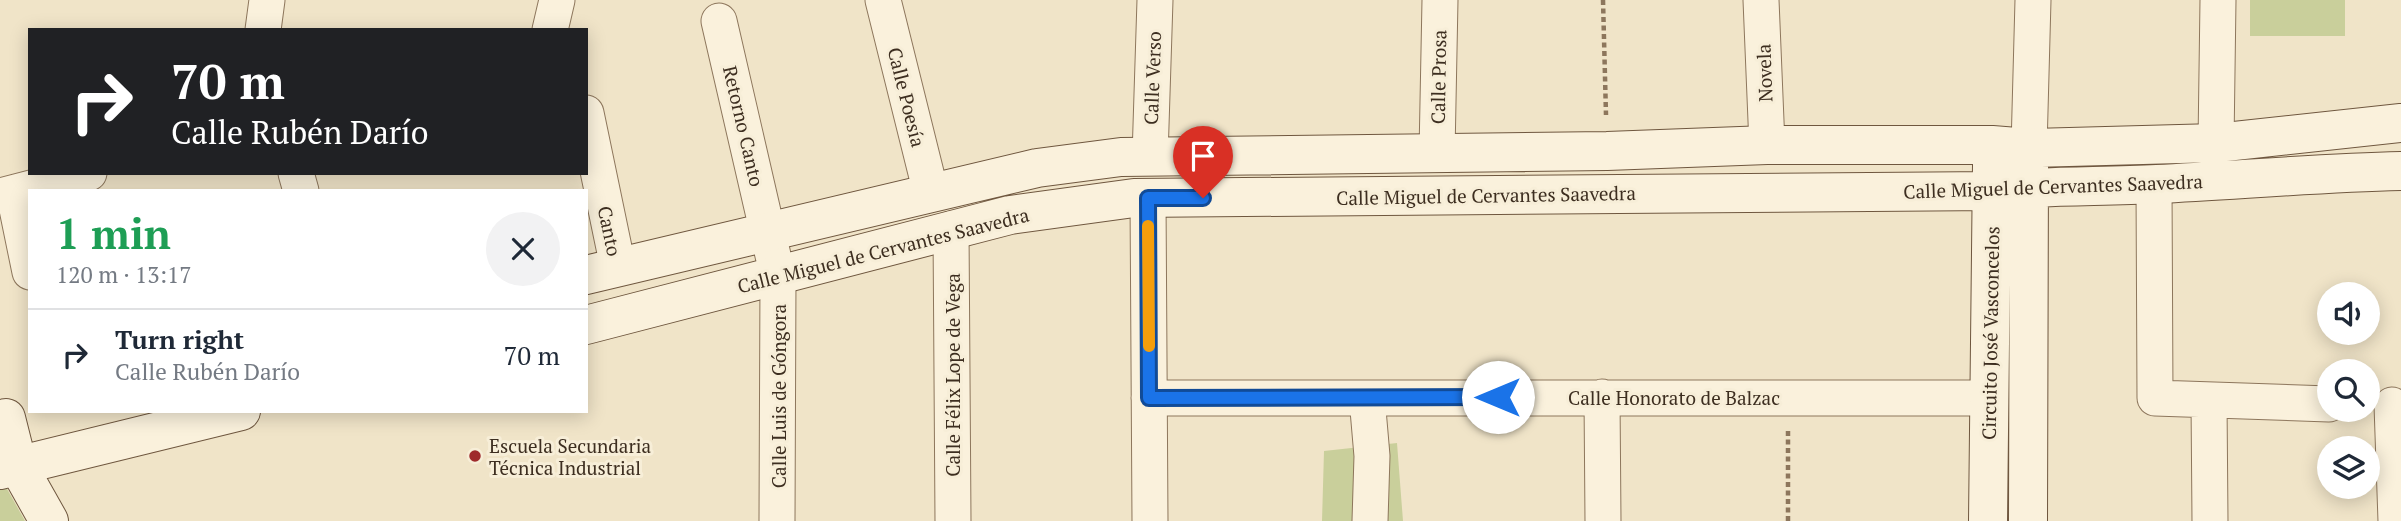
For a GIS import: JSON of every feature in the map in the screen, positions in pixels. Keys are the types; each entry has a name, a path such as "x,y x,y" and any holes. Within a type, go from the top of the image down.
{"street":[{"path":"262,28 267,0"},
{"path":"550,28 557,0"},
{"name":"Calle Poesía","path":"883,0 931,193"},
{"name":"Calle Verso","path":"1150,157 1155,0"},
{"name":"Calle Prosa","path":"1437,153 1440,0"},
{"name":"Novela","path":"1761,0 1767,145"},
{"path":"2010,146 2033,0"},
{"path":"2216,142 2218,0"},
{"name":"Retorno Canto","path":"719,21 769,231"},
{"name":"Calle Miguel de Cervantes Saavedra","path":"602,271 1037,169 1121,157 1607,151 1767,145 2010,146 2216,142 2401,123"},
{"name":"Canto","path":"588,133 602,271"},
{"name":"Circuito José Vasconcelos","path":"2010,146 2028,521"},
{"name":"Calle Miguel de Cervantes Saavedra","path":"588,324 1010,215 1148,198 2010,189 2401,171"},
{"path":"41,189 83,175"},
{"path":"2154,184 2155,398 2317,404"},
{"name":"Circuito José Vasconcelos","path":"1988,521 1989,398 2010,189"},
{"path":"28,193 8,200 28,265"},
{"path":"1148,198 1150,521"},
{"name":"Calle Félix Lope de Vega","path":"951,229 953,521"},
{"name":"Calle Luis de Góngora","path":"769,231 778,276 777,521"},
{"path":"1602,397 1603,521"},
{"name":"Calle Honorato de Balzac","path":"1149,398 1989,398"},
{"path":"1367,398 1372,456 1370,521"},
{"path":"2209,401 2210,521"},
{"path":"2387,405 2396,521"},
{"path":"9,468 233,413"},
{"path":"13,416 9,468 48,521"}],"path":[{"path":"1603,0 1607,151"},
{"path":"1787,396 1788,521"}],"green space":[{"path":"2250,0 2345,0 2345,36 2250,36"},
{"path":"1397,443 1403,521 1322,521 1324,451"},
{"path":"0,486 6,487 25,521 0,521"}],"slow traffic":[{"path":"1148,226 1149,346"}],"place":[{"name":"Escuela Secundaria Técnica Industrial","path":"475,456"}],"route":[{"path":"1203,198 1148,198 1149,398 1498,397"}]}
